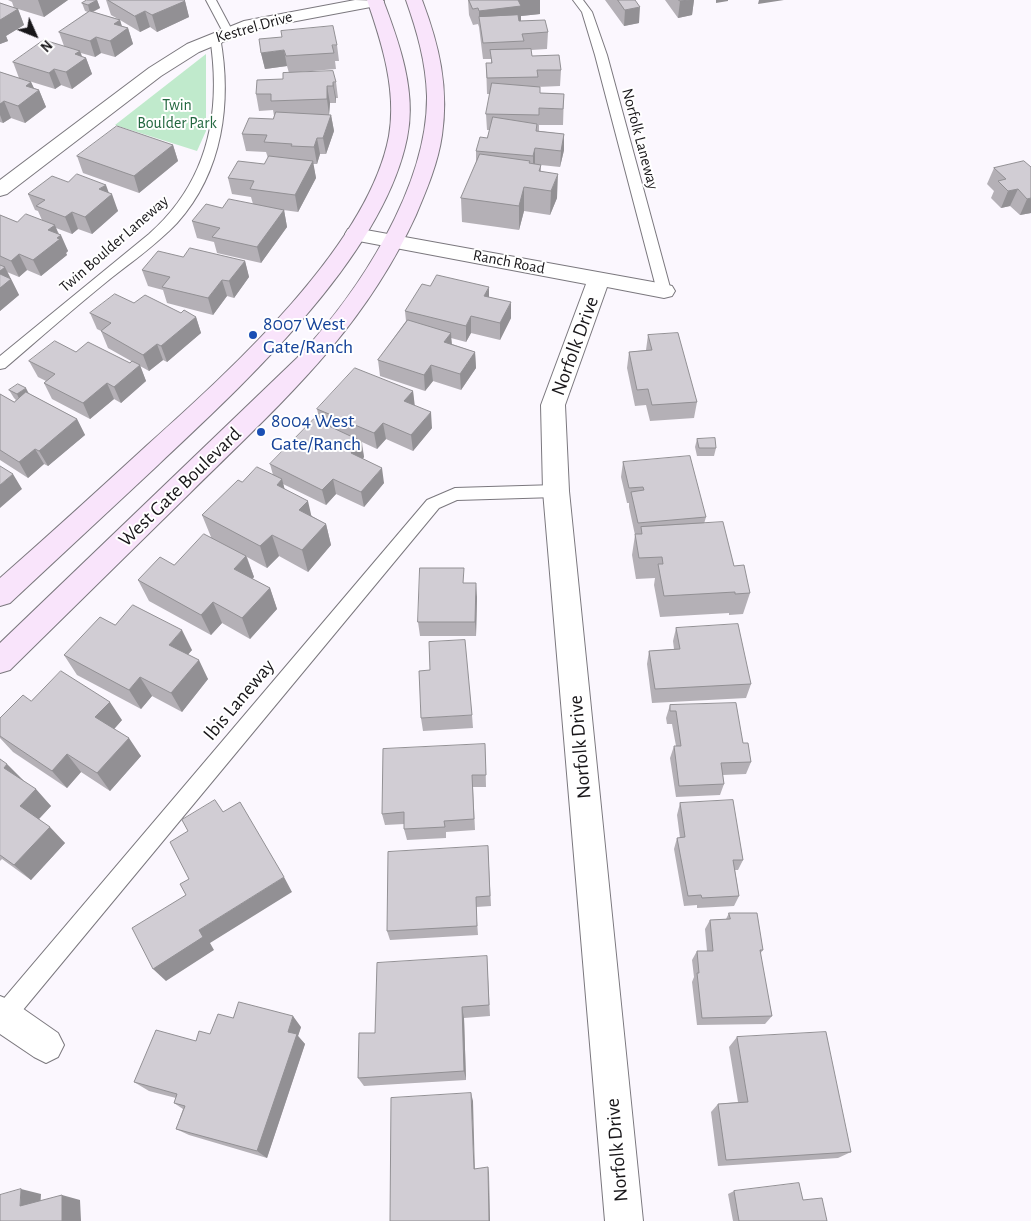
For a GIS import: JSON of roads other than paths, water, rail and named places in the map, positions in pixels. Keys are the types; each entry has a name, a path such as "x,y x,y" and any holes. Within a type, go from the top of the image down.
{"main road":[{"name":"West Gate Boulevard","path":"0,661 244,425 323,345 370,282 394,241 427,163 436,114 437,86 434,59 414,0"},
{"name":"West Gate Boulevard","path":"0,595 215,397 269,340 321,280 355,234 375,201 391,166 398,137 399,107 393,51 375,1"}],"street":[{"name":"Kestrel Drive","path":"0,190 155,72 193,48 221,35 304,14 375,1"},
{"name":"Ranch Road","path":"355,234 664,291"},
{"name":"Norfolk Drive","path":"599,279 553,406 556,491 624,1221"},
{"path":"1,1016 46,1046"}],"lane":[{"name":"Twin Boulder Laneway","path":"0,364 167,225 191,196 214,143 219,105 221,35 211,0"},
{"name":"Norfolk Laneway","path":"578,0 587,12 601,55 664,291"},
{"name":"Ibis Laneway","path":"1,1016 433,504 455,494 556,491"}],"place":[{"name":"8007 West Gate/Ranch","path":"253,335"},
{"name":"8004 West Gate/Ranch","path":"261,432"}],"park label":[{"name":"Twin Boulder Park","path":"177,114"}]}
